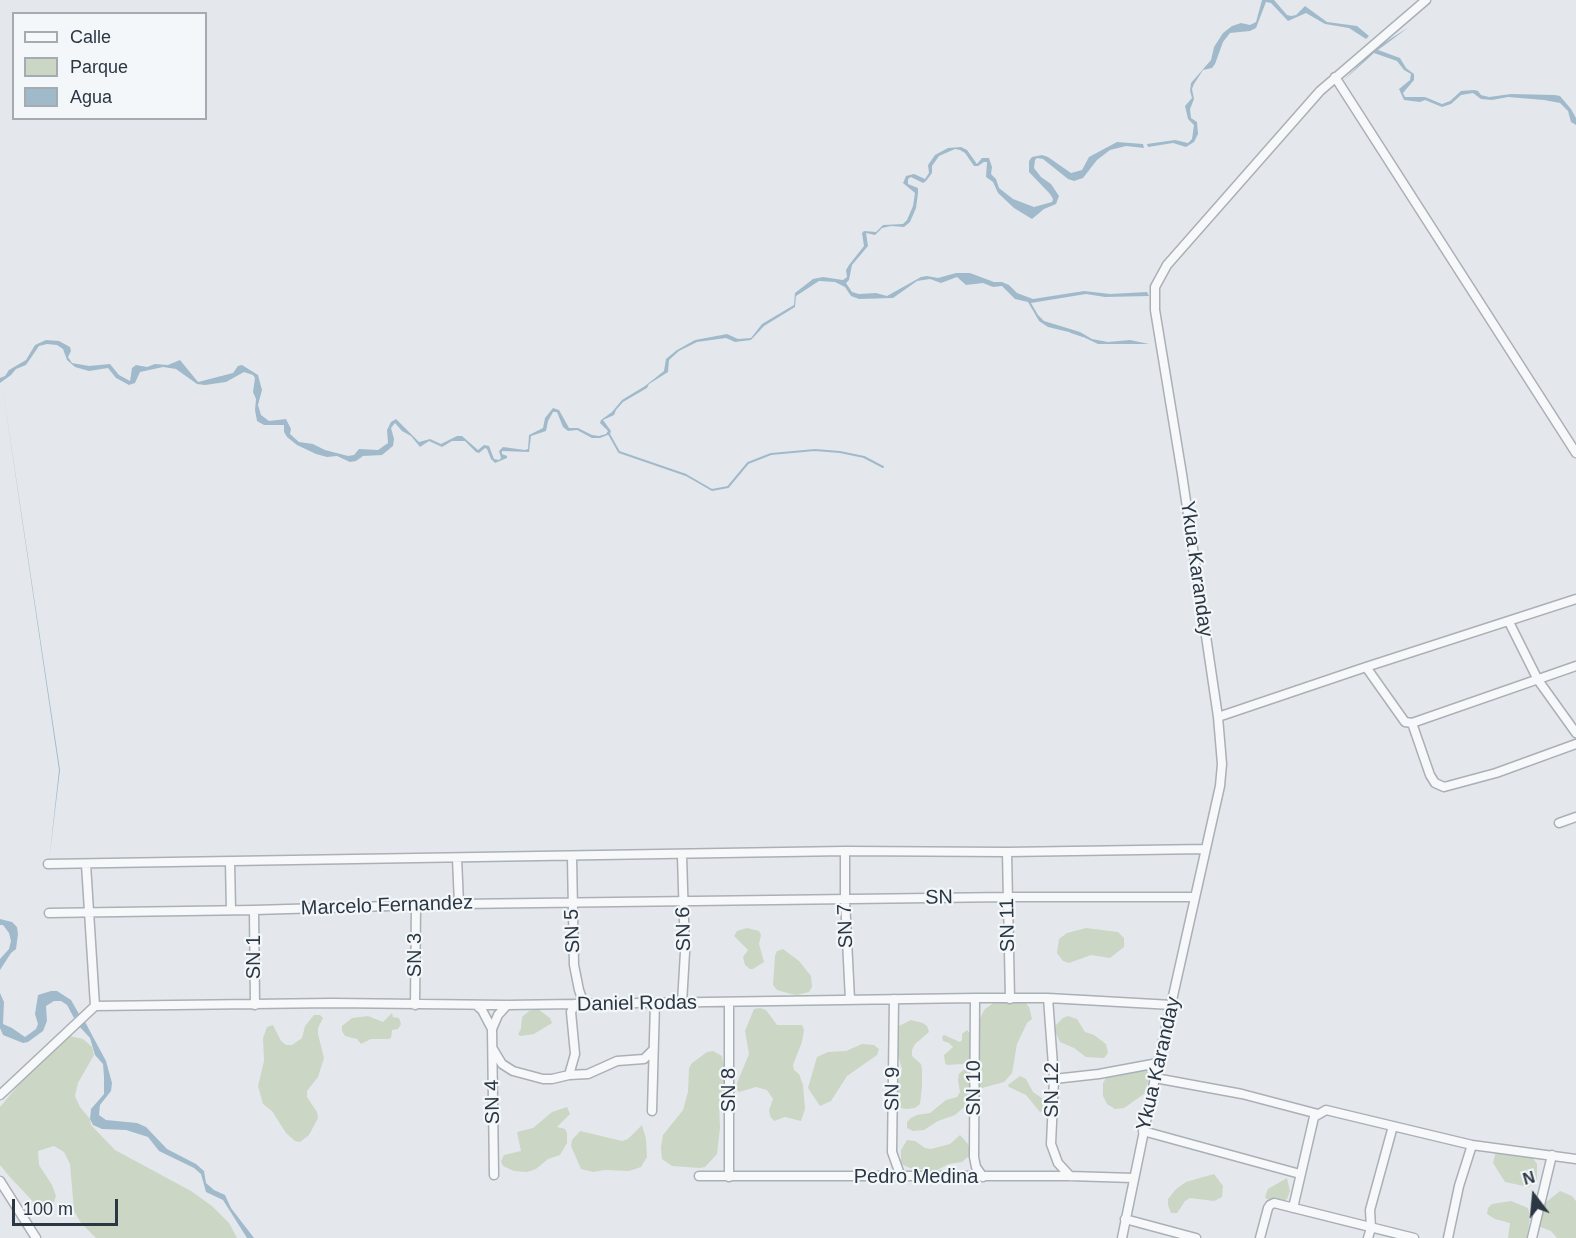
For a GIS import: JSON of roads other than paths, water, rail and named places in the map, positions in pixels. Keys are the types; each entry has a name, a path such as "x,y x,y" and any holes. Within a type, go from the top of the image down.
{"street":[{"name":"Ykua Karanday","path":"1122,1238 1143,1131 1222,777 1218,717 1154,294 1158,279 1167,265 1320,91 1426,0"},
{"path":"1335,77 1576,453"},
{"path":"1218,717 1576,599"},
{"path":"1509,622 1538,680 1576,733"},
{"path":"1366,667 1405,722 1412,723 1576,666"},
{"path":"1412,723 1430,775 1435,783 1444,787 1496,773 1576,744"},
{"path":"1559,823 1576,817"},
{"path":"48,864 1205,849"},
{"name":"SN 7","path":"845,852 850,1000"},
{"name":"SN 11","path":"1007,852 1010,999"},
{"name":"SN 6","path":"682,856 685,952 682,1003"},
{"name":"SN 5","path":"569,1075 575,1054 571,1012 579,1004 574,965 572,857"},
{"path":"457,858 459,904"},
{"path":"230,862 231,910"},
{"path":"0,1095 71,1027 98,1006 86,864"},
{"name":"SN","path":"684,902 1008,897 1194,897"},
{"name":"Marcelo Fernandez","path":"49,913 459,904 684,902"},
{"name":"SN 3","path":"415,1005 416,905"},
{"name":"SN 1","path":"254,910 255,1005"},
{"name":"Daniel Rodas","path":"98,1006 729,1003 975,998 1048,998 1172,1005"},
{"name":"SN 10","path":"975,998 974,1157 976,1167 983,1177"},
{"name":"SN 12","path":"1048,998 1054,1079 1051,1144 1058,1163 1070,1176"},
{"name":"SN 9","path":"894,999 892,1152 901,1177"},
{"path":"652,1111 655,1003"},
{"name":"SN 8","path":"729,1003 729,1176"},
{"path":"476,1005 482,1010 492,1029"},
{"path":"492,1029 498,1015 507,1005"},
{"name":"SN 4","path":"492,1029 494,1175"},
{"path":"493,1048 502,1064 513,1071 543,1079 588,1074 618,1061 644,1059 653,1050"},
{"path":"1054,1079 1099,1074 1158,1063"},
{"path":"1155,1078 1242,1094 1318,1114"},
{"path":"1293,1208 1314,1117 1326,1110 1472,1145 1576,1160"},
{"path":"1368,1238 1371,1228 1370,1210 1393,1126"},
{"path":"1143,1131 1300,1174"},
{"path":"1448,1238 1461,1177 1472,1145"},
{"path":"1532,1238 1552,1155"},
{"name":"Pedro Medina","path":"699,1176 1133,1178"},
{"path":"0,1181 36,1238"},
{"path":"1260,1238 1270,1204 1274,1203 1414,1238"},
{"path":"1359,1224 1370,1210"},
{"path":"1125,1219 1196,1238"}],"water":[{"path":"1262,0 1274,0 1287,15 1291,16 1296,15 1305,6 1327,22 1357,26 1369,36 1366,39 1349,28 1325,24 1306,13 1288,21 1271,3 1266,2 1256,28 1250,31 1230,33 1223,42 1215,64 1212,68 1203,70 1194,84 1192,89 1194,99 1190,109 1191,118 1197,122 1198,134 1194,142 1186,147 1173,143 1148,147 1147,144 1175,140 1188,143 1192,139 1194,125 1188,119 1185,106 1192,98 1191,83 1211,60 1214,47 1223,33 1241,23 1250,25 1256,22"},
{"path":"1409,27 1378,50 1400,58 1406,68 1414,74 1414,80 1403,93 1405,97 1425,97 1442,104 1450,101 1461,91 1474,90 1489,97 1511,94 1555,95 1560,96 1571,109 1576,118 1576,125 1571,122 1568,111 1560,103 1544,100 1508,97 1492,100 1481,99 1473,93 1461,95 1451,104 1442,107 1425,100 1420,102 1404,100 1399,89 1410,80 1411,74 1404,70 1397,61 1374,53 1343,81 1376,48"},
{"path":"1117,142 1143,144 1144,148 1126,146 1110,150 1097,160 1083,178 1074,181 1068,179 1043,159 1037,158 1034,168 1051,184 1059,196 1056,204 1044,209 1032,219 1014,208 998,193 993,182 986,177 987,162 974,166 965,153 955,149 939,156 926,181 923,183 911,177 908,179 908,184 918,188 916,208 910,222 904,227 882,228 875,235 866,233 868,246 852,265 849,280 846,283 852,292 887,296 921,277 938,278 956,273 970,273 994,282 1002,282 1017,293 1033,299 1084,291 1110,294 1147,292 1149,296 1105,297 1086,294 1031,303 1044,321 1080,332 1092,339 1108,342 1130,340 1149,344 1098,344 1077,334 1048,327 1039,321 1028,302 1015,299 1002,286 993,287 983,283 966,285 957,277 941,283 930,279 917,281 893,298 859,299 851,296 845,287 835,282 819,281 796,296 795,307 764,326 751,340 735,342 726,338 697,342 679,351 669,360 668,372 623,402 614,415 603,420 611,431 610,434 592,438 577,430 568,431 563,427 557,412 553,412 546,431 531,436 529,452 502,451 507,458 495,463 487,449 476,452 465,441 452,441 442,447 429,441 420,447 395,423 391,428 393,446 382,455 363,456 350,462 337,456 327,457 316,454 297,445 287,437 284,425 264,425 257,421 256,399 253,392 255,378 244,372 226,382 205,385 197,384 176,369 163,367 140,372 135,383 129,385 116,378 108,368 89,371 75,367 67,360 63,349 57,345 47,344 39,346 26,365 16,369 0,383 0,378 5,376 9,370 26,360 35,345 46,340 59,341 70,347 68,357 72,363 89,366 110,364 119,375 130,381 132,368 136,365 147,367 155,364 168,365 180,360 198,382 233,373 238,366 242,365 258,375 262,390 258,405 261,415 269,421 286,419 291,429 290,434 299,442 313,444 348,456 354,455 359,449 378,450 388,443 387,430 391,422 396,419 419,442 430,439 441,444 462,436 478,450 484,445 489,446 494,459 499,460 501,458 499,451 503,447 528,449 529,435 543,428 545,418 553,408 559,410 569,428 578,428 592,435 606,434 608,431 600,423 601,420 622,400 664,371 666,359 677,350 695,340 727,334 738,339 751,338 762,324 794,305 795,293 813,279 823,277 843,280 847,277 846,270 849,265 864,246 862,233 864,231 876,232 883,225 903,224 907,220 915,193 903,183 906,176 914,174 925,179 929,173 928,165 935,155 948,148 961,147 967,150 977,164 982,158 989,158 992,167 991,174 996,179 999,188 1013,199 1034,207 1052,202 1053,199 1029,172 1029,161 1032,157 1042,155 1048,157 1071,173 1082,170 1089,157"},
{"path":"2,384 60,770 49,861 59,770"},
{"path":"0,919 12,922 17,927 18,934 16,949 0,970 0,959 9,949 11,941 9,933 3,925 0,925"},
{"path":"57,991 71,1000 79,1014 74,1018 67,1005 61,1001 54,1001 46,1006 47,1021 43,1031 28,1042 23,1043 3,1035 0,1028 0,993 4,1002 3,1024 25,1037 36,1029 38,1024 35,1014 38,995"},
{"path":"84,1020 106,1061 112,1083 111,1091 100,1105 99,1115 106,1120 137,1123 146,1127 167,1149 196,1164 204,1171 206,1183 225,1195 231,1208 254,1238 247,1238 223,1200 206,1192 201,1174 194,1168 159,1151 148,1137 126,1130 102,1129 93,1125 90,1119 91,1109 104,1094 103,1064 95,1055 90,1038 78,1025"}],"waterway":[{"path":"1071,332 1083,336"},
{"path":"609,434 619,452 686,475 712,490 728,487 748,463 771,454 815,450 840,452 864,457 883,467"}]}
